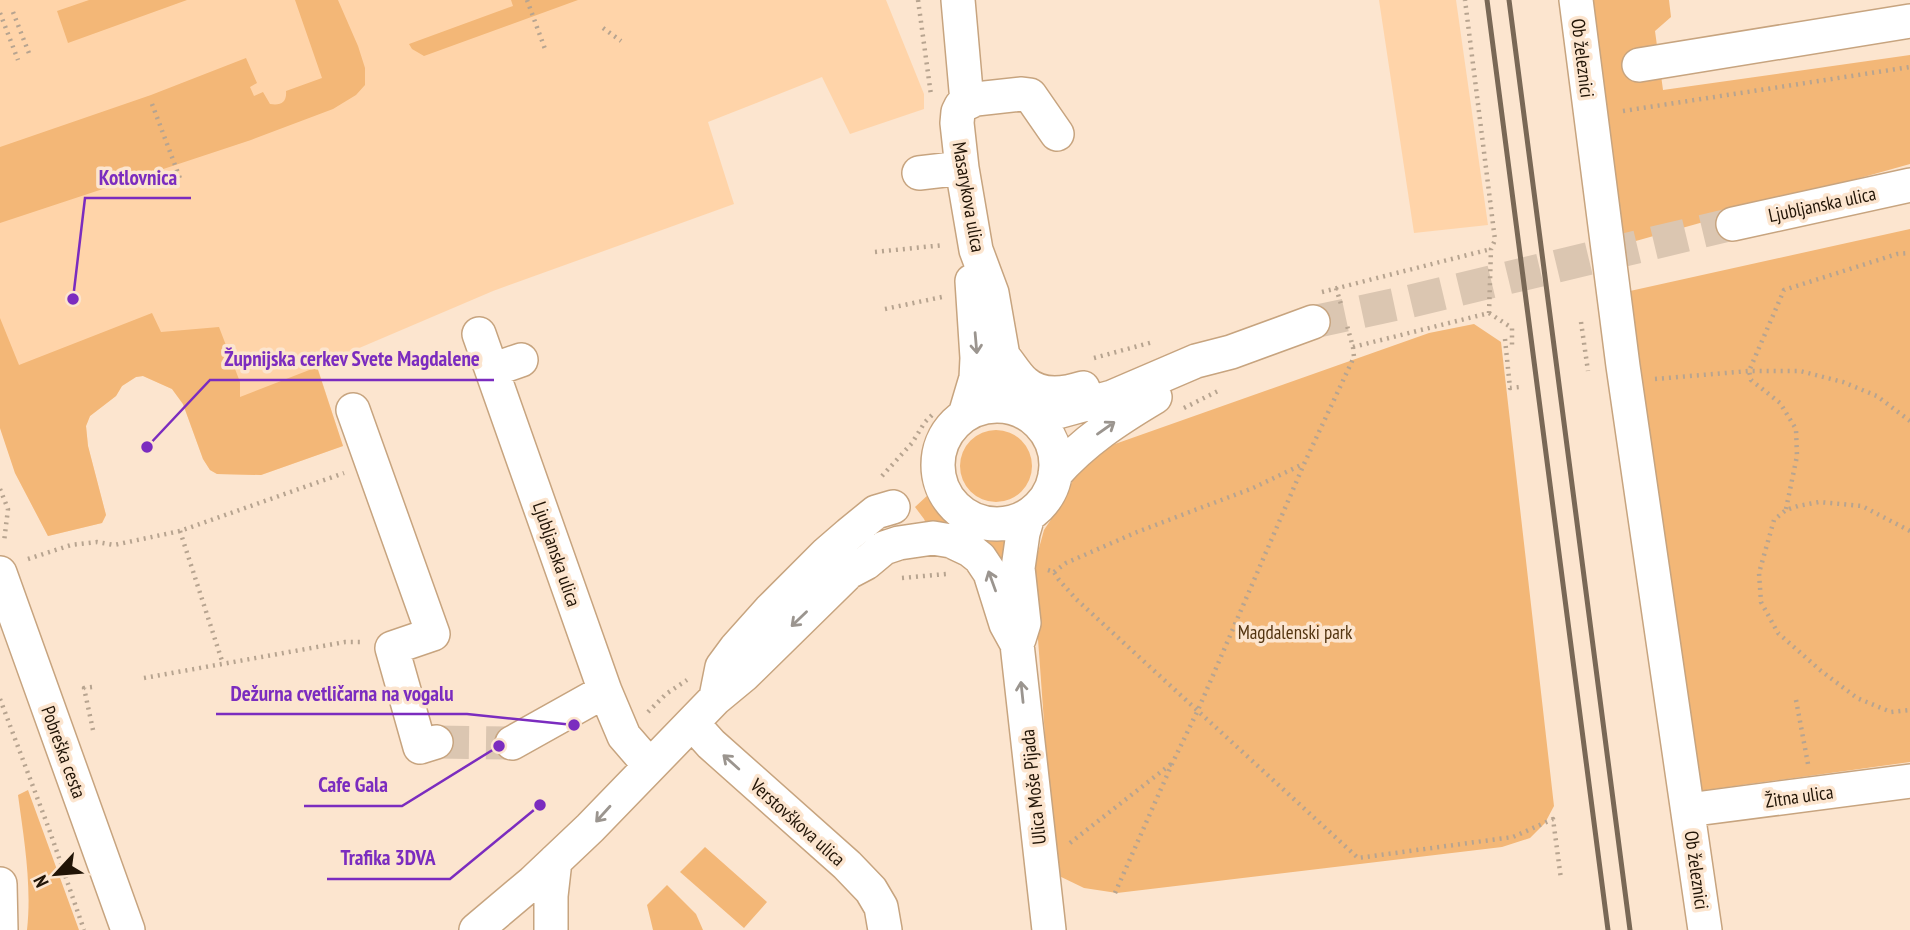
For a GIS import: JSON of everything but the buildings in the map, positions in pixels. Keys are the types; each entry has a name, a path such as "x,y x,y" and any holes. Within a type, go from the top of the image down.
{"street":[{"path":"958,0 995,98 1030,95 1057,134"},
{"name":"Ob železnici","path":"1576,0 1623,366 1705,930"},
{"path":"1639,65 1906,14"},
{"name":"Masarykova ulica","path":"995,98 961,106 958,112 962,168 962,247 992,293 1003,356 997,376 1016,411"},
{"path":"919,173 962,168"},
{"name":"Ljubljanska ulica","path":"1733,224 1910,185"},
{"path":"962,247 971,288 977,358 976,378 951,412 952,427 940,449 938,472 942,488 951,502 968,517 982,523 1007,525 1028,516 1048,497 1055,474 1056,462 1050,438 1041,425 1016,411"},
{"path":"951,412 989,407 1050,414 1112,397 1196,361 1231,352 1313,322"},
{"name":"Ljubljanska ulica","path":"479,334 506,365 604,691 624,736 650,766"},
{"path":"1003,356 1025,383 1043,393 1057,393 1087,387 1183,355 1231,352"},
{"path":"1055,474 1097,434 1162,393 1198,375 1231,352"},
{"path":"353,410 433,634 392,648 420,747 436,742"},
{"path":"715,699 722,667 770,610 827,553 876,512 887,492 938,472"},
{"path":"849,572 856,555 887,522 887,492"},
{"path":"1017,644 1024,624 1018,569 1028,516"},
{"path":"476,930 590,828 715,699 744,675 849,572 866,563 884,548 933,538 951,541 970,550 980,558 990,573 1006,624 1017,644"},
{"name":"Pobreška cesta","path":"13,567 128,930"},
{"name":"Ulica Moše Pijada","path":"1017,644 1049,930"},
{"path":"512,743 604,691"},
{"name":"Verstovškova ulica","path":"693,724 711,744 847,865 871,890 881,908 885,930"},
{"name":"Žitna ulica","path":"1688,810 1910,781"},
{"path":"551,930 555,861"},
{"path":"0,884 1,930"}],"path":[{"path":"527,0 545,49"},
{"path":"918,0 932,105"},
{"path":"1465,0 1495,240 1491,249 1489,313"},
{"path":"13,12 30,56"},
{"path":"0,13 18,61"},
{"path":"603,28 621,41"},
{"path":"1591,116 1910,68"},
{"path":"152,104 181,181"},
{"path":"875,252 962,247"},
{"path":"1336,288 1491,249"},
{"path":"1786,510 1797,456 1796,429 1780,402 1752,380 1749,371 1784,290 1897,254 1910,253"},
{"path":"885,309 954,294"},
{"path":"1115,893 1354,357 1353,346 1489,313 1511,328 1512,346"},
{"path":"1581,322 1588,371"},
{"path":"1505,339 1510,388 1520,387 1518,388"},
{"path":"1652,380 1749,371 1800,371 1843,382 1877,396 1910,421"},
{"path":"1173,413 1228,387"},
{"path":"887,492 925,422 951,412"},
{"path":"13,567 71,545 97,542 114,545 180,531 371,463"},
{"path":"1054,572 1066,563 1137,532 1253,488 1304,464"},
{"path":"0,489 8,509 0,512"},
{"path":"1910,531 1862,506 1819,502 1797,506 1786,510 1774,520 1759,573 1760,602 1778,633 1857,698 1891,712 1910,710"},
{"path":"180,531 223,664"},
{"path":"1040,567 1054,572 1076,599 1358,858 1513,837 1553,819 1561,879"},
{"path":"892,580 953,574"},
{"path":"144,678 345,642 373,642 392,648"},
{"path":"666,694 691,677"},
{"path":"84,735 93,732 84,688 92,687"},
{"path":"0,699 83,930"},
{"path":"1796,700 1809,771 1807,795"},
{"path":"1069,844 1172,764"}],"shaded area":[{"path":"0,0 886,0 924,94 924,109 850,134 822,77 708,122 734,204 493,291 317,366 343,446 261,475 217,474 210,470 203,459 183,404 172,389 143,376 136,377 122,386 116,396 90,416 86,426 88,446 106,515 102,523 48,536 15,473 0,428"},
{"path":"1379,0 1456,0 1488,225 1414,233"}],"green space":[{"path":"89,0 187,0 68,43 57,11"},
{"path":"295,0 338,0 365,68 365,85 356,95 333,109 251,140 0,223 0,147 151,95 246,58 257,83 250,87 254,96 263,92 270,104 282,102 286,91 322,78"},
{"path":"511,0 578,0 424,56 409,44 513,6"},
{"path":"1589,0 1669,0 1671,17 1655,31 1663,90 1910,55 1910,164 1618,246"},
{"path":"1910,229 1910,762 1699,791 1630,291"},
{"path":"152,313 161,332 219,327 240,382 240,397 317,367 343,446 261,475 217,474 210,470 203,459 183,404 172,389 143,376 136,377 122,386 116,396 90,416 86,426 88,446 106,515 102,523 48,536 15,473 0,428 0,318 19,365"},
{"name":"Magdalenski park","path":"1474,324 1501,342 1554,806 1545,823 1530,838 1502,847 1117,893 1084,888 1055,874 1033,570 1044,530 1064,500 1075,475 1098,450 1429,333"},
{"path":"996,430 1016,436 1026,446 1032,466 1026,486 1016,496 996,502 976,496 966,486 960,466 966,446 976,436"},
{"path":"929,494 944,517 961,530 971,535 1009,539 1010,557 992,560 928,528 915,507"},
{"path":"28,790 79,930 27,930 28,879 18,795"},
{"path":"705,847 767,902 744,928 680,872"},
{"path":"667,885 696,914 703,930 653,930 647,905"}],"tunnel":[{"path":"1313,322 1733,224"},
{"path":"436,742 512,743"}],"railway":[{"path":"1487,0 1608,930"},
{"path":"1509,0 1630,930"}],"place":[{"name":"Kotlovnica","path":"73,299"},
{"name":"Župnijska cerkev Svete Magdalene","path":"147,447"},
{"name":"Dežurna cvetličarna na vogalu","path":"574,725"},
{"name":"Cafe Gala","path":"499,746"},
{"name":"Trafika 3DVA","path":"540,805"}]}
